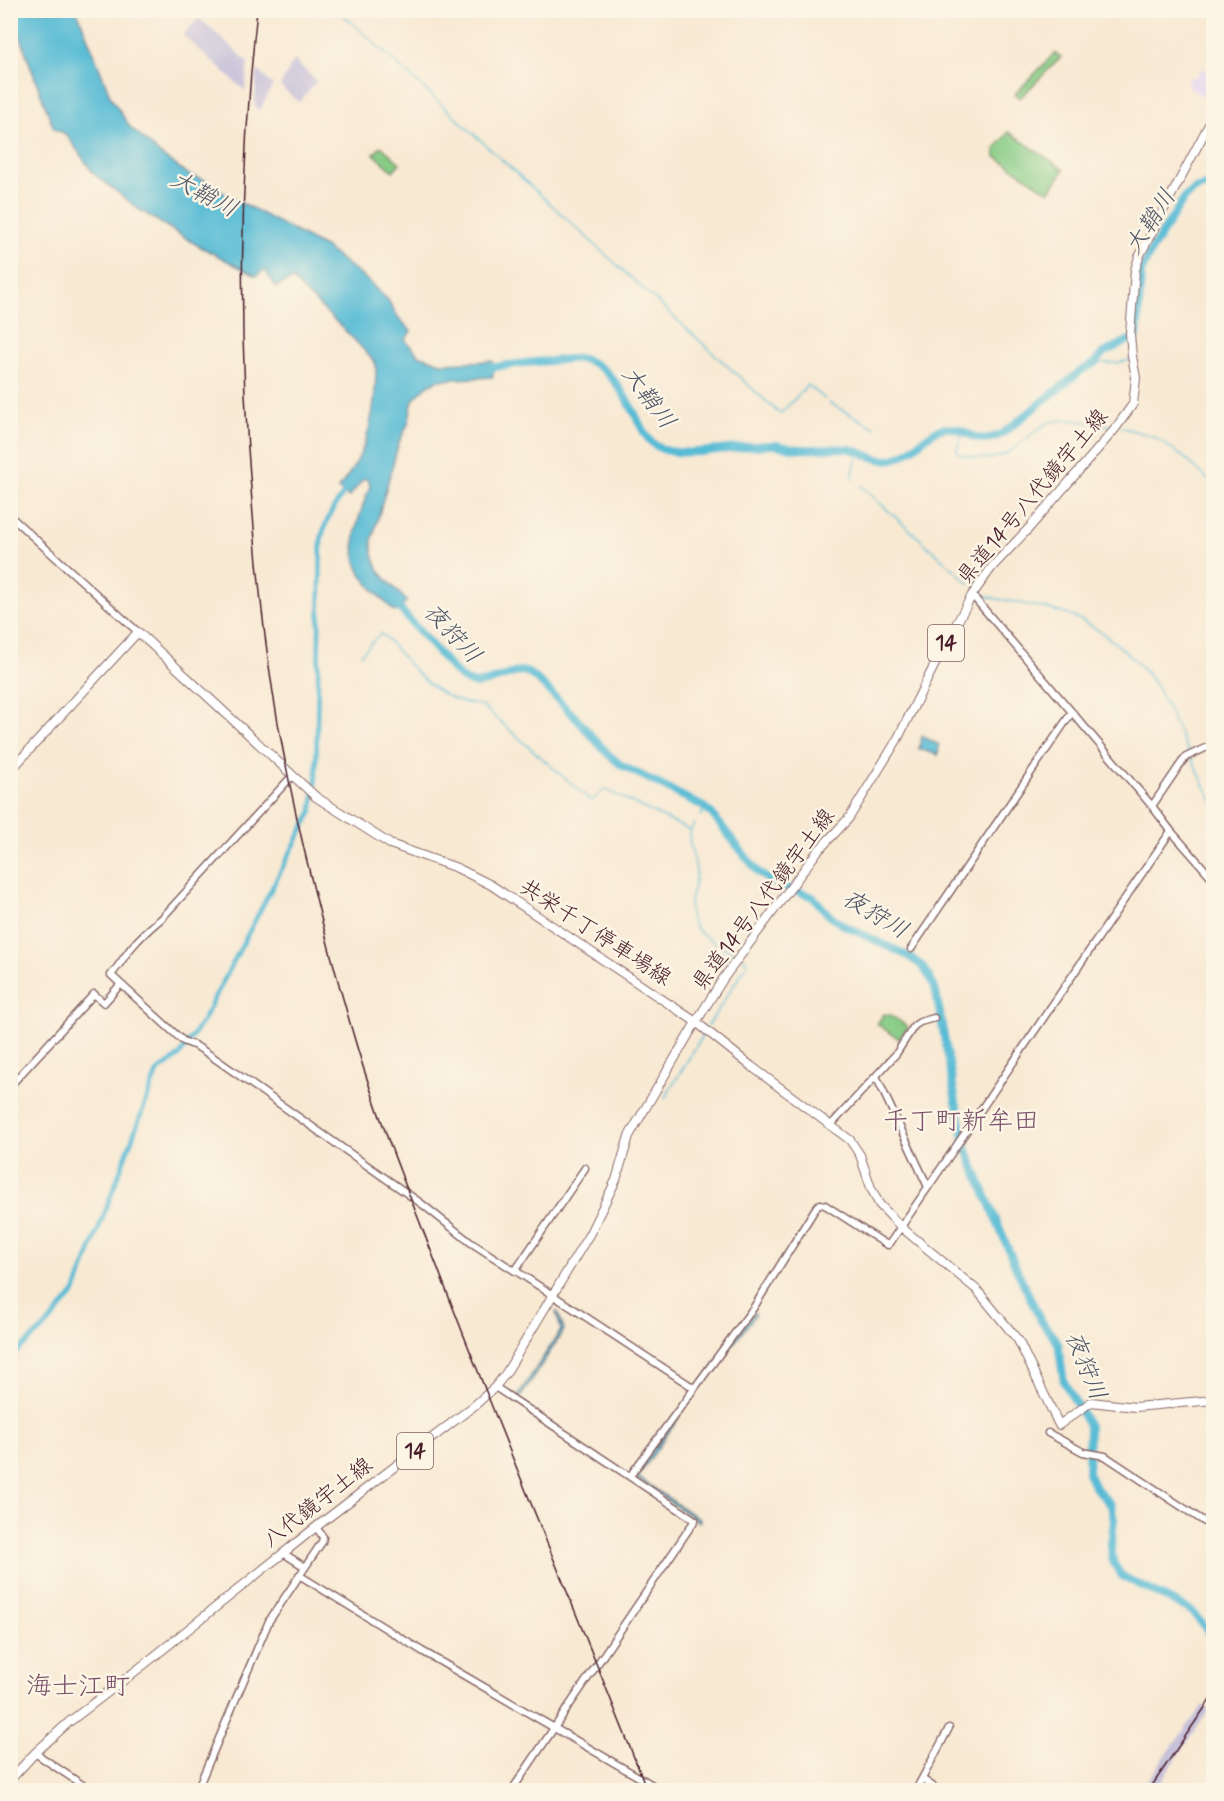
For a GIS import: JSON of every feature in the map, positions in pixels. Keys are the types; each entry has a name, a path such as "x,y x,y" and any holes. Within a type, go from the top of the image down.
{"main road":[{"name":"県道14号八代鏡宇土線","path":"697,1023 740,956 801,873 849,818 891,750 972,595 992,567 1030,527 1117,426 1133,404 1136,378 1131,340 1134,276 1139,257 1214,115"},
{"path":"10,771 138,632"},
{"name":"共栄千丁停車場線","path":"138,632 316,798 390,844 469,873 491,885 697,1023 850,1140 856,1147 874,1196 887,1213 962,1276 989,1304 1018,1340 1059,1425 1091,1402 1135,1407 1214,1400"},
{"name":"八代鏡宇土線","path":"10,1780 69,1722 495,1387 519,1352 590,1233 616,1180 629,1136 697,1023"}],"street":[{"path":"10,516 138,632"},
{"path":"972,595 1214,880"},
{"path":"911,949 1073,713"},
{"path":"1152,806 1182,762 1214,744"},
{"path":"292,776 130,950 111,975 183,1041 196,1046 422,1204 470,1242 515,1270 585,1168"},
{"path":"630,1476 753,1307 817,1206 825,1205 888,1245 1171,831"},
{"path":"10,1086 94,994 104,1003 120,985"},
{"path":"831,1125 896,1054 914,1026 925,1019 934,1018"},
{"path":"876,1076 928,1187"},
{"path":"519,1273 694,1388"},
{"path":"495,1387 695,1520 512,1791"},
{"path":"1048,1433 1084,1452 1105,1456 1214,1528"},
{"path":"197,1791 269,1621 322,1542 323,1537 316,1527"},
{"path":"283,1553 305,1567"},
{"path":"299,1575 422,1651 662,1791"},
{"path":"916,1791 949,1728"},
{"path":"35,1753 90,1791"},
{"path":"922,1779 938,1791"}],"shaded area":[{"path":"199,18 248,62 245,91 183,35"},
{"path":"294,60 317,81 299,102 280,86"},
{"path":"1202,68 1210,74 1207,79 1213,84 1213,105 1186,84 1192,76 1195,78"},
{"path":"257,70 273,85 260,110 255,106"},
{"path":"1203,1705 1209,1710 1155,1790 1140,1790"}],"green space":[{"path":"1055,53 1061,57 1020,98 1015,94"},
{"path":"1009,132 1064,170 1049,192 995,156 995,149"},
{"path":"381,146 400,163 393,171 374,154"},
{"path":"884,1014 889,1014 908,1027 899,1039 877,1024"}],"water":[{"path":"13,11 77,11 111,98 130,127 161,155 191,176 204,180 225,194 326,248 367,280 388,300 398,317 411,331 405,340 419,355 441,363 493,361 493,377 438,380 427,386 413,400 408,424 399,442 372,540 374,559 382,574 407,601 395,612 374,591 357,566 354,543 370,486 369,481 363,479 349,497 338,489 357,461 368,435 374,400 376,364 346,331 292,279 276,287 265,270 256,276 197,245 141,211 93,173 66,134 54,129"},
{"path":"922,736 939,745 938,755 919,749"},
{"path":"556,1312 558,1312 564,1330 518,1401 516,1399 561,1330"},
{"path":"754,1312 756,1314 704,1383 702,1382"},
{"path":"677,1415 679,1417 638,1477 700,1520 699,1522 634,1477"}],"waterway":[{"path":"338,10 780,414 808,385 825,399"},
{"name":"大鞘川","path":"483,369 571,358 583,359 601,368 614,381 648,439 662,449 673,452 701,452 775,445 799,449 848,449 887,460 903,455 932,433 946,428 961,430 977,438 992,438 1002,434 1082,370 1095,363 1103,353 1137,336 1141,272 1151,251 1185,197 1195,189 1214,182"},
{"path":"1136,358 1137,336"},
{"path":"1095,363 1131,360"},
{"path":"829,403 876,428"},
{"path":"962,432 957,450 959,454 990,458 1005,454 1040,427 1051,422 1073,421 1112,426"},
{"path":"1121,427 1155,437 1186,459 1214,485"},
{"path":"853,479 857,451"},
{"path":"861,486 970,584"},
{"path":"10,1358 47,1325 75,1292 157,1072 179,1056 203,1020 312,811 316,777 321,540 331,513 347,489"},
{"path":"981,594 1061,613 1082,621 1118,645 1140,666 1156,686 1189,753"},
{"name":"夜狩川","path":"394,602 454,671 466,681 476,684 520,671 527,672 538,680 621,765 704,807 711,813 759,873 772,882 813,897 829,915 843,925 908,956 921,965 930,977 936,992 966,1148 1041,1321 1058,1343 1064,1382 1089,1426 1088,1473 1094,1486 1111,1505 1114,1520 1111,1545 1113,1562 1121,1575 1190,1610 1207,1629 1214,1650"},
{"path":"361,654 380,634 384,636 429,684 451,698 481,705 589,799 593,800 606,790 689,830"},
{"path":"1191,757 1214,805"},
{"path":"701,816 704,807"},
{"path":"695,823 690,835 696,872 690,906 691,920 704,936 738,955"},
{"path":"708,1026 747,964 747,961 742,958"},
{"path":"665,1098 704,1033"}],"railway":[{"path":"257,10 244,194 243,318 247,440 257,564 268,657 277,719 298,825 346,1010 386,1133 491,1403 647,1790"},
{"path":"1149,1790 1214,1694"}],"district":[{"name":"千丁町新牟田","path":"961,1122"},
{"name":"海士江町","path":"78,1687"}]}
